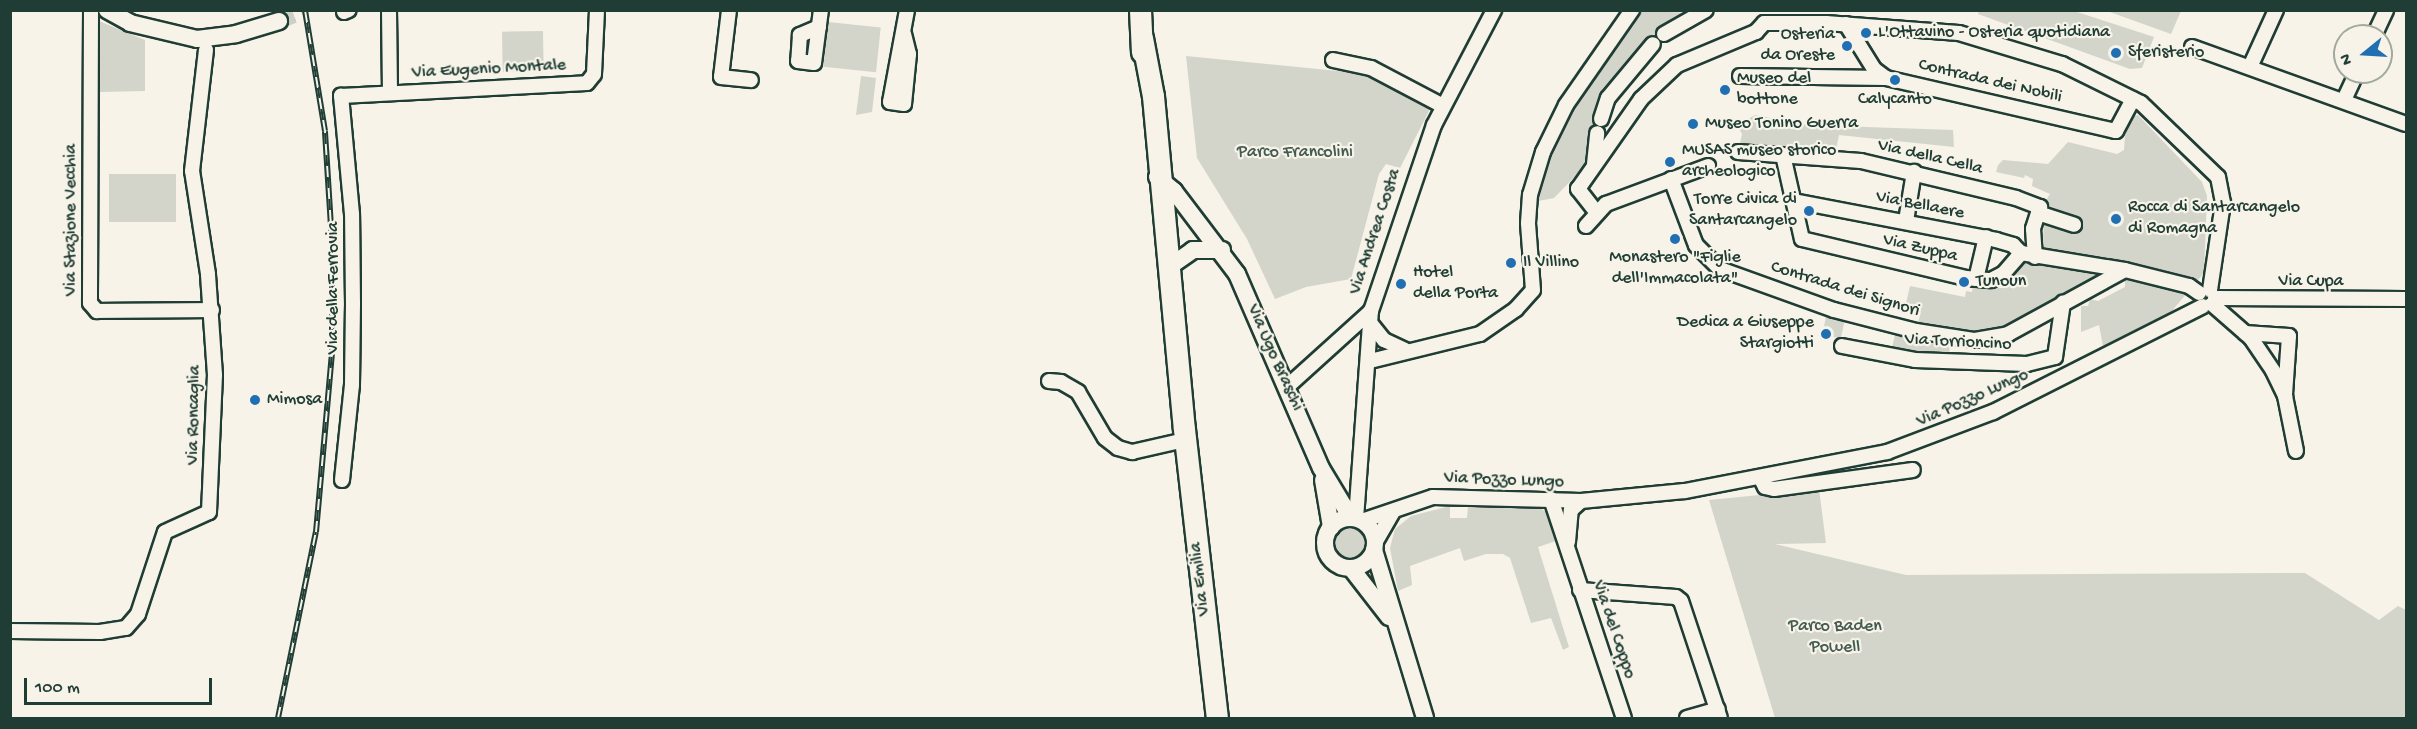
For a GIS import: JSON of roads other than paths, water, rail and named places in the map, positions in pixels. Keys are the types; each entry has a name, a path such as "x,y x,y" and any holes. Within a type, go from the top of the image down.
{"main road":[{"path":"1140,10 1162,181"},
{"path":"1142,38 1153,96 1169,267"},
{"name":"Via Emilia","path":"1169,267 1185,440 1217,718"}],"street":[{"name":"Via Stazione Vecchia","path":"91,10 90,303 97,311 212,310"},
{"path":"107,10 130,23 196,39 236,34 279,21"},
{"name":"Via Eugenio Montale","path":"389,10 390,93"},
{"name":"Via Eugenio Montale","path":"341,96 587,82 594,74 597,10"},
{"path":"729,10 721,77 751,80"},
{"path":"819,27 821,10"},
{"path":"904,34 907,10"},
{"name":"Via Andrea Costa","path":"1356,520 1370,361 1371,317 1421,156 1443,106 1494,10"},
{"path":"1370,361 1405,350 1480,334 1516,309 1533,290 1528,223 1530,195 1544,152 1566,105 1632,10"},
{"path":"1664,34 1706,10"},
{"path":"2250,67 2276,10"},
{"path":"2380,24 2386,10"},
{"path":"1597,213 1578,189 1641,99 1677,65 1756,32 1763,17 1825,17 1846,24 1970,36 2062,64 2133,99 2218,177 2223,203 2206,298 2245,333 2273,371 2285,396 2296,451"},
{"path":"1846,24 1874,69 1886,78"},
{"path":"1601,119 1608,98 1653,44"},
{"path":"2192,47 2406,123"},
{"name":"Via Roncaglia","path":"10,631 100,632 126,627 138,614 165,532 209,512 215,375 212,310 192,171 206,50"},
{"path":"1333,60 1371,68 1443,106"},
{"path":"1740,76 1886,78"},
{"name":"Contrada dei Nobili","path":"1886,78 2116,130 2133,99"},
{"path":"2344,100 2351,84"},
{"name":"Via della Ferrovia","path":"341,96 352,214 353,304 352,385 342,480"},
{"path":"1594,164 1598,134"},
{"name":"Via della Cella","path":"1737,152 1861,161 1914,172 1960,182 2074,225"},
{"path":"1783,155 1794,201"},
{"path":"1586,226 1606,204 1708,166"},
{"path":"1906,221 1914,172"},
{"name":"Contrada dei Signori","path":"1671,179 1680,210 1696,245 1720,268 1834,310 1916,331 1975,340 2008,333 2125,270"},
{"name":"Via Ugo Braschi","path":"1162,181 1222,250 1288,386 1321,468 1356,520"},
{"name":"Via Bellaere","path":"1794,201 1986,237 2013,245 2020,253 2035,257 2125,270 2189,286 2206,298"},
{"name":"Via Zuppa","path":"1794,201 1802,239 1976,279 1991,280 2003,274 2020,253"},
{"path":"2035,257 2033,229 2039,210"},
{"path":"1976,279 1986,237"},
{"path":"1169,267 1193,250 1222,250"},
{"name":"Via Cupa","path":"2206,298 2406,299"},
{"name":"Via Pozzo Lungo","path":"1356,520 1393,512 1433,497 1581,501 1685,491 1921,442 2127,347 2206,298"},
{"name":"Via Torrioncino","path":"1842,346 1915,360 2027,364 2055,357 2062,303"},
{"path":"1288,386 1371,317 1384,340 1405,350"},
{"path":"2245,333 2289,336 2285,396"},
{"path":"1049,381 1061,382 1078,392 1105,438 1118,448 1132,452 1185,440"},
{"name":"Via Ugo Braschi","path":"1321,468 1331,527"},
{"path":"1760,477 1766,487 1774,489 1913,470"},
{"name":"Via del Coppo","path":"1551,499 1624,718"},
{"name":"Via del Coppo","path":"1568,553 1571,510 1581,501"},
{"path":"1351,568 1365,563 1393,512"},
{"path":"1396,626 1351,568 1335,563 1326,550 1331,527 1356,520 1371,530 1396,626 1425,718"},
{"path":"1580,590 1676,597 1681,601 1719,714 1688,718"}],"tunnel":[{"path":"279,21 306,10"}],"railway":[{"path":"278,718 316,532 332,351 332,243 325,131 305,10"}],"place":[{"name":"L'Ottavino - Osteria quotidiana","path":"1866,33"},
{"name":"Osteria da Oreste","path":"1847,46"},
{"name":"Sferisterio","path":"2116,53"},
{"name":"Calycanto","path":"1895,80"},
{"name":"Museo del bottone","path":"1725,90"},
{"name":"Museo Tonino Guerra","path":"1693,124"},
{"name":"MUSAS museo storico archeologico","path":"1670,162"},
{"name":"Torre Civica di Santarcangelo","path":"1809,211"},
{"name":"Rocca di Santarcangelo di Romagna","path":"2116,219"},
{"name":"Monastero \"Figlie dell'Immacolata\"","path":"1675,239"},
{"name":"Il Villino","path":"1511,263"},
{"name":"Tunoun","path":"1964,282"},
{"name":"Hotel della Porta","path":"1401,284"},
{"name":"Dedica a Giuseppe Stargiotti","path":"1826,334"},
{"name":"Mimosa","path":"255,400"}],"park label":[{"name":"Parco Francolini","path":"1295,153"},
{"name":"Parco Baden Powell","path":"1835,638"}]}
